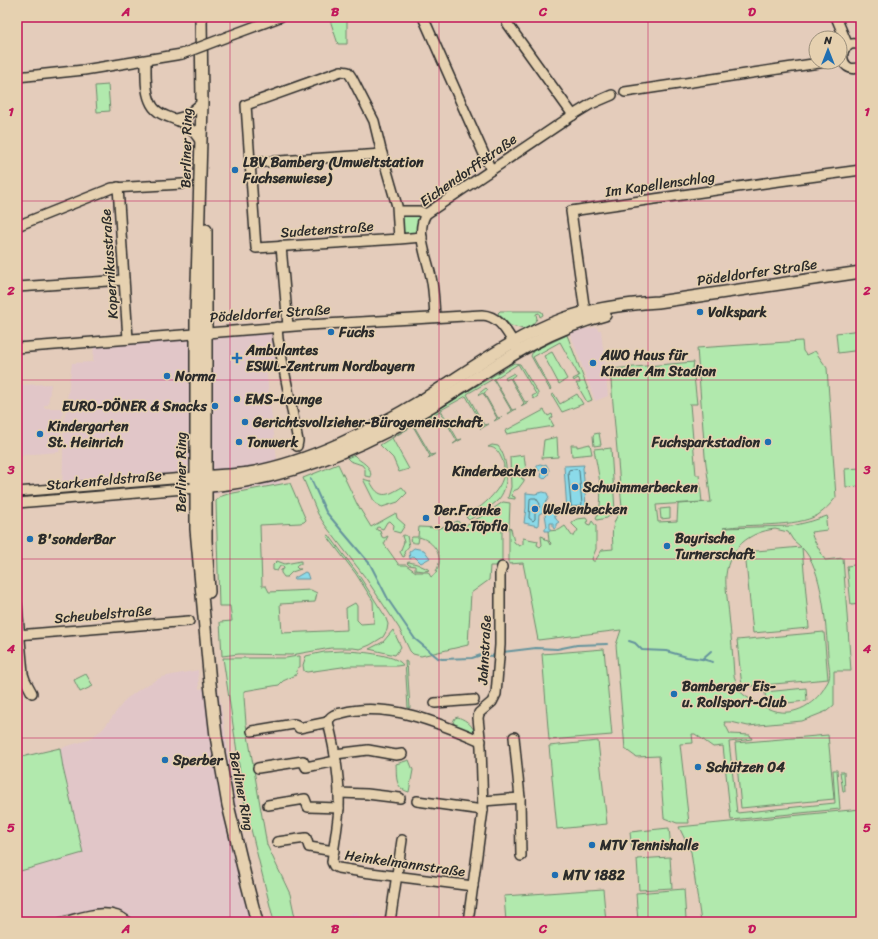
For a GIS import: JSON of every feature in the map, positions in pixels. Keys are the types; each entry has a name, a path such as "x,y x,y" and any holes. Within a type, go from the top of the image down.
{"main road":[{"name":"Berliner Ring","path":"201,17 201,482 215,678 220,718 236,815 264,922"},
{"name":"Berliner Ring","path":"201,333 207,17"},
{"name":"Pödeldorfer Straße","path":"516,347 532,332 558,321 586,316 638,303 658,302 861,272"},
{"name":"Starkenfeldstraße","path":"201,482 258,480 297,469 342,453 417,409 516,347"},
{"name":"Berliner Ring","path":"201,482 196,529 216,736 228,805 257,922"}],"street":[{"path":"423,17 491,170"},
{"path":"836,17 854,45"},
{"path":"843,17 854,45"},
{"path":"17,77 64,73 182,54 277,18"},
{"path":"507,23 573,115"},
{"path":"146,61 147,92 150,103 155,111 166,117 186,124 201,142"},
{"path":"625,92 808,65"},
{"path":"848,66 860,70"},
{"path":"382,154 250,163 246,105 341,71 345,71 350,75 371,114 397,206 399,239"},
{"name":"Eichendorffstraße","path":"435,317 431,278 422,237 422,223 426,214 573,115 591,104 612,95"},
{"path":"175,119 186,116 202,103"},
{"name":"Sudetenstraße","path":"250,163 256,248 422,237"},
{"name":"Im Kapellenschlag","path":"586,316 571,212 861,170"},
{"path":"17,226 105,190 118,187 182,184"},
{"name":"Kopernikusstraße","path":"118,187 128,338"},
{"path":"398,211 419,211 426,214"},
{"path":"281,246 288,326"},
{"path":"17,287 124,280"},
{"name":"Pödeldorfer Straße","path":"17,348 288,326 476,315 492,317 501,324 516,347"},
{"path":"277,327 297,436 297,446"},
{"name":"Starkenfeldstraße","path":"17,492 201,482"},
{"name":"Starkenfeldstraße","path":"17,502 201,482"},
{"name":"Jahnstraße","path":"468,922 483,805 481,741 478,718 479,713 492,702 496,694 500,645 500,574 502,567"},
{"path":"17,605 18,635 24,680 32,693"},
{"name":"Scheubelstraße","path":"18,635 189,620"},
{"path":"435,703 474,700"},
{"path":"252,731 294,724 299,728 328,722 332,716 348,711 374,710 436,722 481,741"},
{"path":"277,842 306,838 309,847 334,851 339,808 336,758 328,722"},
{"path":"514,737 520,798 521,856"},
{"path":"258,768 303,760 306,767 368,750 402,754"},
{"path":"338,793 367,794 400,798"},
{"path":"417,801 483,805 520,798"},
{"path":"268,805 305,799 308,807 339,808"},
{"path":"390,922 402,840"},
{"name":"Heinkelmannstraße","path":"334,851 332,862 334,866 338,868 473,886"},
{"path":"63,922 103,913 116,915 128,922"}],"shaded area":[{"name":"AWO Haus für Kinder Am Stadion","path":"597,327 598,330 601,330 608,396 595,401 570,333"},
{"path":"276,329 282,367 266,369 280,484 214,494 62,492 64,422 72,363 93,362 94,343"},
{"name":"Kindergarten St. Heinrich","path":"51,384 48,405 44,405 44,408 63,408 59,452 21,455 17,416 17,385"},
{"path":"198,670 199,689 218,687 239,820 262,922 17,922 17,872 83,853 63,768 60,748 88,740 103,729 126,699 143,687 162,677"},
{"path":"358,912 356,922 316,922 334,918"}],"green space":[{"path":"329,17 347,17 347,44 338,44"},
{"path":"108,85 110,111 97,112 95,86"},
{"path":"401,215 420,215 417,233 406,234 401,231"},
{"path":"500,311 540,311 543,315 540,317 539,313 536,314 537,319 532,325 524,329 511,326 499,315 498,313"},
{"path":"861,330 861,350 838,353 836,333"},
{"path":"567,335 592,400 587,402 576,383 580,383 579,379 578,378 574,381 573,379 579,376 560,342 533,357 551,389 550,390 531,356 533,351"},
{"path":"802,341 803,351 806,355 815,351 827,368 836,497 821,513 809,519 785,524 723,528 792,526 827,516 827,530 811,532 825,560 843,558 851,671 834,671 834,705 827,711 802,721 748,726 724,722 730,734 750,735 752,739 729,742 737,813 835,803 833,770 837,770 840,809 731,820 723,746 713,747 695,734 692,734 693,743 680,744 689,823 677,823 664,818 659,756 636,757 625,749 616,645 621,630 538,640 523,563 509,564 509,528 502,527 502,562 498,566 490,566 489,580 471,593 468,645 421,656 413,654 410,651 399,628 365,577 318,514 303,478 338,464 357,504 371,527 396,513 397,518 405,525 400,533 393,531 394,525 390,521 387,522 383,529 378,527 376,528 380,531 382,537 384,538 388,536 384,544 399,565 406,565 416,572 428,572 431,577 437,572 439,555 433,546 424,539 419,537 418,543 410,540 412,537 418,537 419,527 440,528 458,521 462,527 484,515 503,502 510,503 509,527 511,529 514,542 519,546 523,544 523,538 538,541 537,545 540,547 542,545 541,536 548,541 550,545 551,543 549,541 548,531 559,530 565,526 572,536 574,536 578,530 572,522 577,519 586,518 588,521 586,522 587,524 590,525 592,521 596,526 596,549 592,559 595,561 602,550 613,549 613,527 622,508 610,369 694,362 693,367 697,404 690,404 696,475 699,475 702,502 656,505 658,522 677,521 678,504 711,502 705,456 697,348","holes":["775,529 788,532 793,540 801,547 745,552 753,633 809,628 802,548 809,557 815,569 819,583 824,614 830,677 818,697 797,710 781,712 765,707 750,699 743,694 737,686 734,676 726,575 731,557 736,549 749,538"]},
{"path":"552,352 567,379 559,384 544,356"},
{"path":"514,363 520,364 538,393 538,396 534,399 532,396 536,394 518,364 494,379 512,410 516,409 508,414 511,410 493,379 467,394 484,425 489,424 480,429 483,426 466,396 441,410 458,440 462,439 453,444 457,441 440,411 414,426 431,455 435,454 427,459 430,456 413,426 392,438 409,469 399,472 393,458 380,445"},
{"path":"514,373 515,375 511,378 525,402 530,401 521,406 524,403 510,378 506,380 505,378"},
{"path":"486,388 488,390 484,393 498,418 502,417 494,421 497,418 483,393 478,394"},
{"path":"554,394 560,404 577,394 583,404 562,412 552,395"},
{"path":"544,410 548,416 552,414 553,417 550,419 554,426 506,434 505,431"},
{"path":"599,433 601,445 594,446 593,436 594,434"},
{"path":"557,437 558,457 542,458 544,440"},
{"path":"590,444 592,454 572,456 571,445 577,445 577,447"},
{"path":"492,445 498,446 504,458 506,466 506,482 504,489 501,496 494,504 469,520 466,517 490,499 501,483 504,474 504,465 500,455 495,449 488,447"},
{"path":"611,448 615,511 607,518 597,520 596,518 599,511 601,493 594,449"},
{"path":"354,455 367,466 371,473 371,477 365,476 365,469 362,465 350,461 347,458"},
{"path":"524,455 526,471 521,472 522,479 524,479 524,481 518,489 513,491 512,496 515,497 515,499 508,498 511,487 510,457"},
{"path":"861,468 861,486 846,487 845,469"},
{"path":"363,479 370,481 373,487 380,494 392,493 402,487 407,493 398,502 382,507 375,503"},
{"path":"290,483 306,520 300,523 260,525 262,586 266,586 269,592 311,590 317,593 315,602 280,604 282,633 347,630 346,608 355,603 357,606 357,620 361,624 374,623 373,601 356,574 327,536 329,535 358,574 385,616 388,624 387,630 383,637 360,649 331,648 291,655 239,654 222,656 220,622 232,621 230,606 219,606 216,501 219,497 228,494"},
{"path":"670,508 670,518 661,519 660,509"},
{"path":"402,536 407,536 409,546 404,552 405,556 403,557 400,552 404,542"},
{"path":"277,561 285,564 301,561 301,564 298,564 296,567 301,569 292,572 287,577 284,577 281,573 281,570 284,569 283,566 280,566 277,571 273,570 273,565"},
{"path":"409,562 430,570 415,570 415,566 409,565 407,563"},
{"path":"861,564 861,604 851,605 847,566"},
{"path":"393,630 401,647 395,655 369,649 383,642"},
{"path":"824,632 828,679 742,687 737,640"},
{"path":"604,649 612,735 549,740 542,654"},
{"path":"342,651 384,656 399,661 403,665 349,666 307,672 304,671 303,665 306,656 324,652"},
{"path":"300,656 300,667 298,667 296,675 283,681 279,685 244,691 246,724 267,845 290,894 296,922 274,922 245,805 223,658 286,658"},
{"path":"405,661 407,662 410,708 408,708"},
{"path":"86,674 93,686 80,692 74,680"},
{"path":"806,688 807,701 766,705 765,692"},
{"path":"458,717 469,724 476,735 456,727 453,722 455,718"},
{"path":"828,735 834,799 741,808 735,743"},
{"path":"598,741 607,824 557,829 549,746"},
{"path":"60,748 63,768 83,853 17,872 17,758"},
{"path":"409,760 413,770 409,792 401,788 397,781 396,764"},
{"path":"840,772 844,772 845,791 843,791"},
{"path":"861,809 861,922 701,922 691,852 679,827"},
{"path":"669,828 671,848 632,851 630,832"},
{"path":"670,857 672,888 639,890 637,859"},
{"path":"603,889 606,922 506,922 504,896"},
{"path":"684,889 686,920 638,922 636,893"}],"water":[{"name":"Kinderbecken","path":"546,464 549,470 548,475 544,479 541,477 542,472 537,469 537,465"},
{"name":"Schwimmerbecken","path":"584,465 586,506 588,506 588,509 567,511 564,466"},
{"name":"Wellenbecken","path":"543,492 547,493 549,498 543,506 543,510 546,511 548,507 554,506 555,517 559,522 556,524 556,528 554,529 553,523 550,523 550,531 545,531 545,528 547,527 545,514 543,512 539,514 538,526 524,523 526,493 535,494"},
{"path":"414,548 424,550 430,558 421,563 414,556 410,559 409,552"},
{"path":"305,572 307,573 309,579 293,579"}],"waterway":[{"path":"311,479 326,512 370,564 389,601 415,639 438,658 442,659 472,658 481,655 492,656 496,654"},
{"path":"629,641 635,643 642,650 666,651 713,662"},
{"path":"503,652 536,648 557,649 577,645 607,644"},
{"path":"702,659 711,651"}],"place":[{"name":"LBV Bamberg (Umweltstation Fuchsenwiese)","path":"235,170"},
{"name":"Volkspark","path":"700,312"},
{"name":"Fuchs","path":"331,332"},
{"name":"Ambulantes ESWL-Zentrum Nordbayern","path":"237,358"},
{"name":"AWO Haus für Kinder Am Stadion","path":"593,363"},
{"name":"Norma","path":"167,376"},
{"name":"EMS-Lounge","path":"237,399"},
{"name":"EURO-DÖNER & Snacks","path":"215,406"},
{"name":"Gerichtsvollzieher-Bürogemeinschaft","path":"245,422"},
{"name":"Kindergarten St. Heinrich","path":"40,434"},
{"name":"Tonwerk","path":"239,442"},
{"name":"Fuchsparkstadion","path":"768,442"},
{"name":"Kinderbecken","path":"544,471"},
{"name":"Schwimmerbecken","path":"575,487"},
{"name":"Wellenbecken","path":"535,509"},
{"name":"Der.Franke - Das.Töpfla","path":"426,518"},
{"name":"B'sonderBar","path":"30,539"},
{"name":"Bayrische Turnerschaft","path":"667,546"},
{"name":"Bamberger Eis- u. Rollsport-Club","path":"674,694"},
{"name":"Sperber","path":"165,760"},
{"name":"Schützen 04","path":"698,767"},
{"name":"MTV Tennishalle","path":"592,845"},
{"name":"MTV 1882","path":"555,875"}]}
